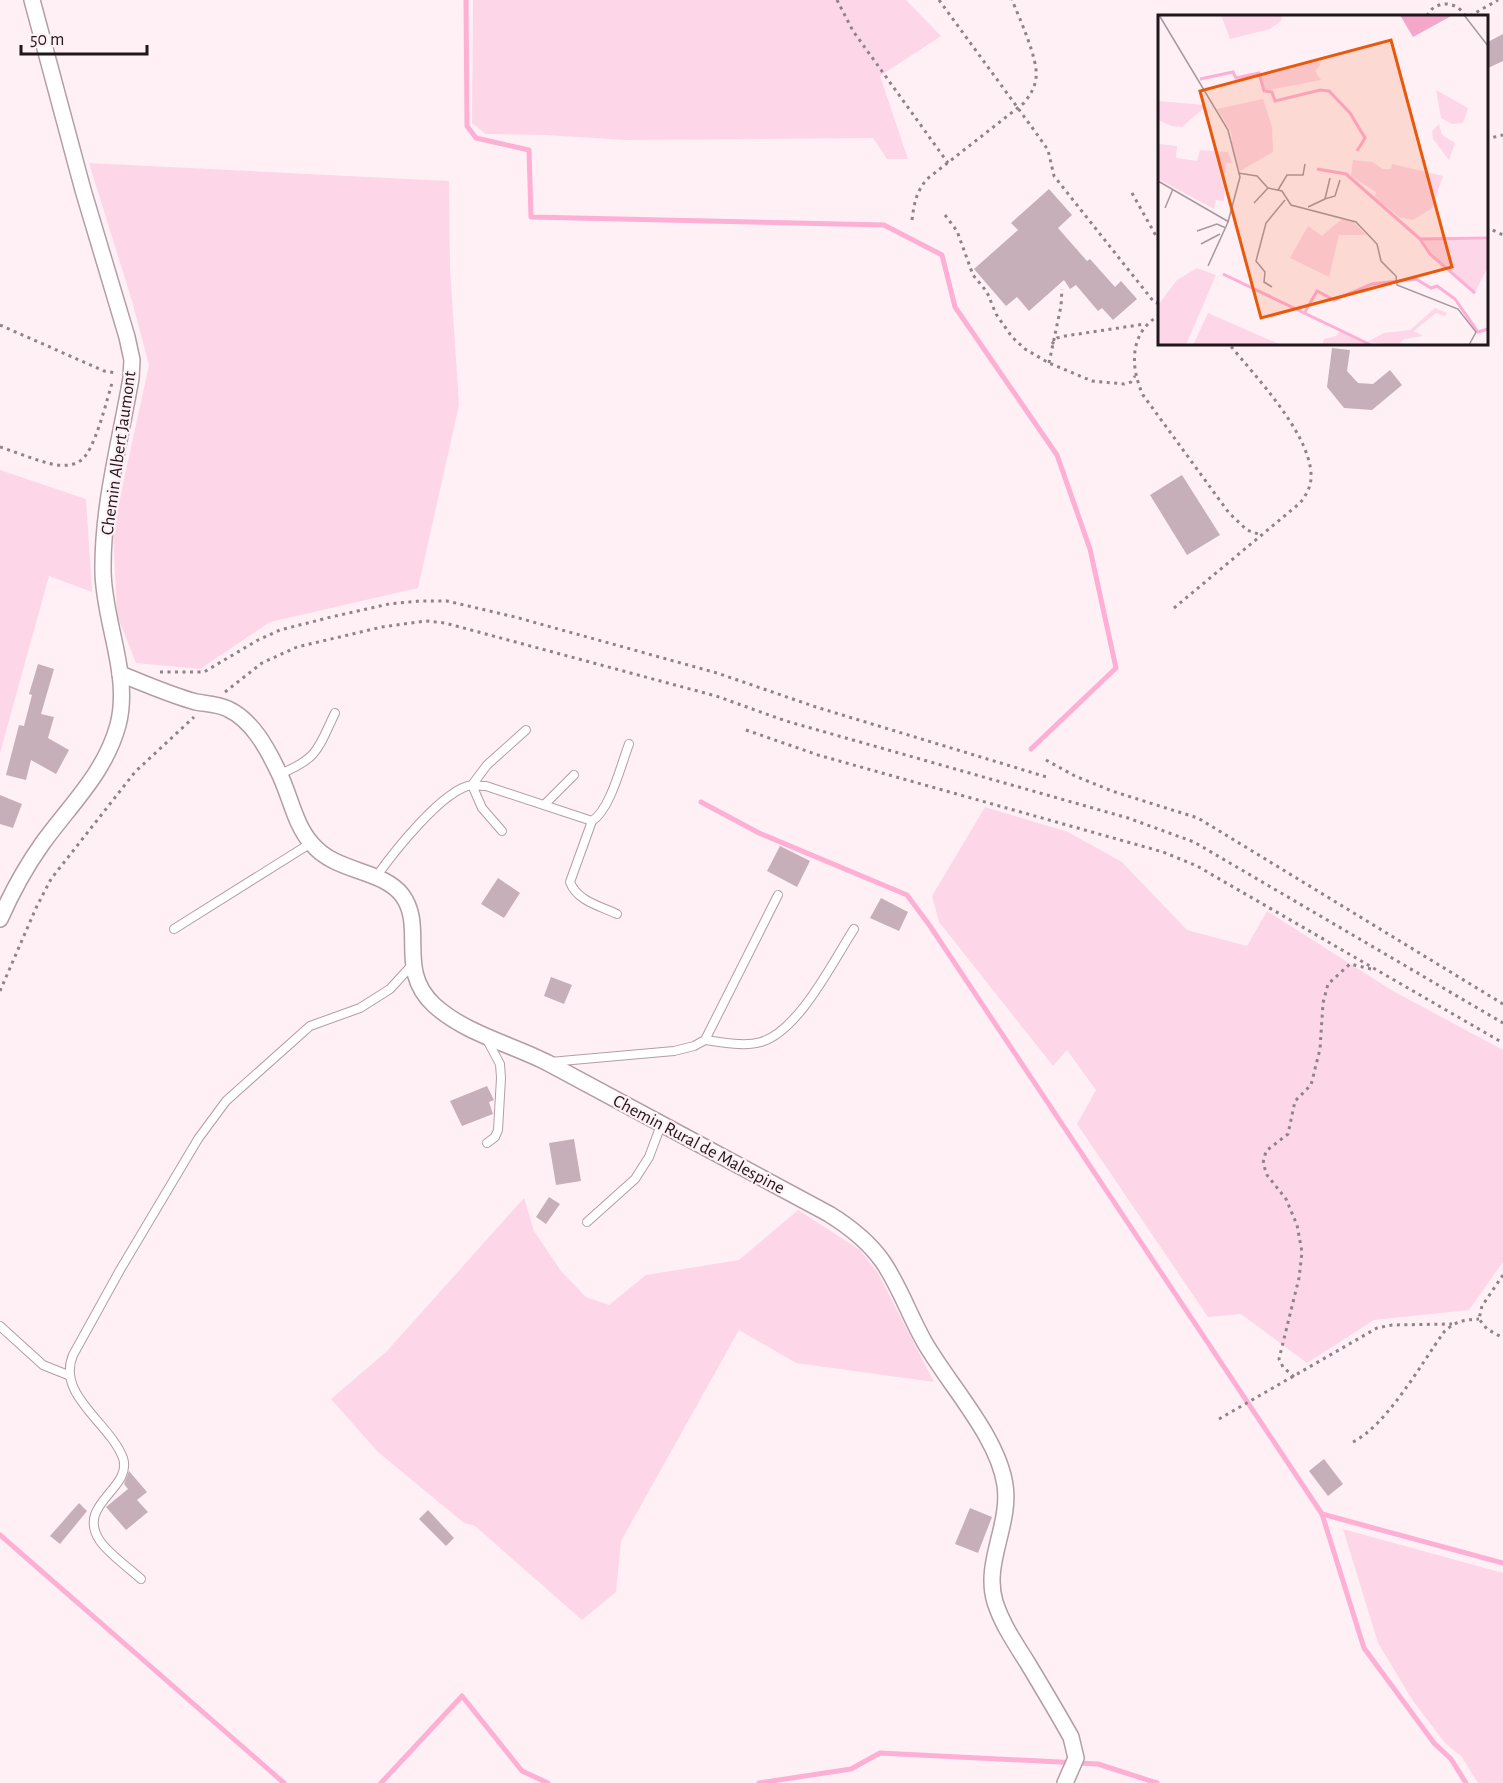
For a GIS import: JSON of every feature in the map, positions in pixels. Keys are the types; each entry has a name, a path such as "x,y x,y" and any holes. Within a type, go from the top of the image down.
{"street":[{"name":"Chemin Albert Jaumont","path":"0,919 19,879 43,842 100,767 118,726 122,705 120,674 107,613 103,573 108,505 131,378 132,360 32,0"},
{"name":"Chemin Rural de Malespine","path":"120,674 196,702 229,710 241,717 255,732 280,774 297,818 311,843 328,858 376,877 402,895 412,918 412,965 416,979 432,1003 445,1014 473,1031 546,1062 829,1214 850,1228 871,1247 884,1264 925,1343 989,1441 1000,1468 1006,1498 1001,1537 991,1578 994,1600 1003,1625 1071,1737 1074,1763 1065,1783"}],"lane":[{"path":"280,774 306,762 317,751 335,713"},
{"path":"472,785 487,765 525,729"},
{"path":"617,914 580,897 573,891 570,882 592,821 599,817 605,806 629,744"},
{"path":"544,805 574,775"},
{"path":"472,785 482,808 502,831"},
{"path":"376,877 393,854 444,799 472,785 486,786 592,821"},
{"path":"174,929 311,843"},
{"path":"705,1040 778,895"},
{"path":"546,1062 674,1051 694,1046 705,1040 746,1044 761,1042 780,1033 800,1013 854,928"},
{"path":"141,1579 101,1541 95,1530 94,1519 98,1506 117,1484 124,1471 123,1459 113,1441 73,1389 68,1375 73,1355 120,1270 198,1139 226,1101 309,1026 360,1008 390,989 412,965"},
{"path":"484,1034 500,1064 501,1078 498,1130 495,1137 487,1143"},
{"path":"587,1222 635,1179 649,1157 661,1125"},
{"path":"0,1326 43,1365 68,1375"}],"path":[{"path":"837,0 853,31 948,163"},
{"path":"939,0 1048,150 1054,176 1154,302 1158,303"},
{"path":"912,220 914,201 920,187 927,179 1018,108 1032,92 1037,75 1033,57 1012,0"},
{"path":"1472,15 1498,0"},
{"path":"1428,15 1432,7 1443,1 1455,4 1464,15"},
{"path":"1488,139 1503,135"},
{"path":"1132,193 1158,239"},
{"path":"945,215 957,231 973,275 987,292 996,314 1012,337 1025,349 1048,363 1092,381 1124,384 1131,382 1135,376"},
{"path":"1488,228 1503,235"},
{"path":"1048,363 1061,306 1062,289"},
{"path":"1158,316 1148,324 1138,337 1134,352 1135,376 1143,395 1229,513 1247,530 1261,535"},
{"path":"1052,344 1057,338 1065,336 1148,324"},
{"path":"0,325 104,370 116,373 92,444 86,457 79,462 65,466 49,464 0,447"},
{"path":"1174,608 1300,503 1309,490 1311,472 1300,437 1283,410 1230,345"},
{"path":"136,680 157,672 204,672 269,635 331,617 389,604 420,601 447,602 515,617 717,673 816,707 1050,778"},
{"path":"0,991 51,879 135,771 210,704 262,663 297,647 382,627 426,621 445,623 716,696 786,721 1128,818 1179,836 1194,842 1503,1023"},
{"path":"746,730 818,755 1163,852 1197,866 1503,1043"},
{"path":"1046,760 1074,776 1112,791 1198,818 1503,1004"},
{"path":"1294,1377 1278,1359 1299,1278 1302,1252 1297,1225 1286,1199 1267,1175 1263,1163 1266,1151 1288,1134 1294,1101 1311,1085 1316,1072 1323,1003 1328,984 1350,964 1376,970"},
{"path":"1479,1319 1482,1306 1503,1275"},
{"path":"1219,1419 1377,1328 1392,1325 1452,1324 1462,1320 1479,1319"},
{"path":"1479,1319 1487,1329 1503,1338"},
{"path":"1353,1442 1365,1436 1382,1420 1452,1324"}],"shaded area":[{"path":"473,0 906,0 941,36 880,76 908,159 887,159 873,138 626,140 486,134 472,123"},
{"path":"89,163 449,181 450,267 459,405 418,588 270,622 200,669 136,663 117,615 113,530 149,365 132,301"},
{"path":"0,470 86,499 92,592 49,576 0,753"},
{"path":"985,807 1068,832 1122,862 1187,930 1247,946 1267,911 1393,991 1503,1050 1503,1262 1469,1310 1374,1320 1307,1363 1241,1314 1208,1317 1077,1124 1096,1090 1067,1050 1053,1066 939,922 932,896"},
{"path":"524,1198 534,1231 561,1271 586,1297 609,1305 646,1275 739,1260 798,1210 860,1250 878,1273 934,1382 796,1363 739,1330 621,1541 616,1592 582,1620 475,1526 464,1523 378,1452 331,1399 386,1352"},
{"path":"1343,1529 1503,1573 1503,1783 1478,1783 1462,1757 1445,1743 1413,1701 1378,1643"}],"building":[{"path":"1503,34 1503,61 1488,68 1488,42"},
{"path":"1049,189 1072,215 1058,228 1087,261 1090,259 1115,287 1121,281 1137,299 1113,320 1102,308 1098,311 1076,285 1070,289 1064,280 1029,311 1017,297 1006,306 974,269 1018,230 1011,223"},
{"path":"1332,348 1350,350 1347,371 1358,383 1373,384 1390,370 1402,385 1372,410 1344,408 1327,387"},
{"path":"1182,475 1220,535 1187,555 1150,495"},
{"path":"38,664 54,669 41,714 54,717 48,738 69,750 56,774 31,760 26,780 6,775 19,725 24,726 32,695 29,694"},
{"path":"0,795 22,804 13,828 0,824"},
{"path":"780,846 810,861 797,887 767,871"},
{"path":"498,878 520,893 504,918 481,904"},
{"path":"881,898 908,912 899,931 870,918"},
{"path":"551,977 572,985 564,1004 544,996"},
{"path":"487,1086 494,1100 489,1102 493,1114 462,1126 450,1101"},
{"path":"574,1139 581,1181 556,1185 549,1143"},
{"path":"549,1197 560,1204 546,1224 536,1217"},
{"path":"1324,1459 1343,1484 1328,1496 1309,1471"},
{"path":"129,1471 147,1492 137,1500 148,1512 126,1530 106,1507 128,1489 124,1484"},
{"path":"79,1503 87,1511 60,1544 50,1536"},
{"path":"970,1508 992,1517 978,1553 955,1544"},
{"path":"428,1510 454,1538 446,1546 419,1519"}],"waterway":[{"path":"466,0 467,126 476,138 529,150 531,217 884,225 942,255 955,307 1057,455 1090,549 1116,668 1031,749"},
{"path":"701,802 759,833 907,895 930,926 1322,1514 1503,1563"},
{"path":"1322,1514 1364,1648 1434,1743 1451,1759 1466,1783"},
{"path":"0,1535 284,1783"},
{"path":"381,1783 462,1696 522,1771 548,1783"},
{"path":"759,1783 851,1769 880,1753 1098,1764 1157,1783"}]}
